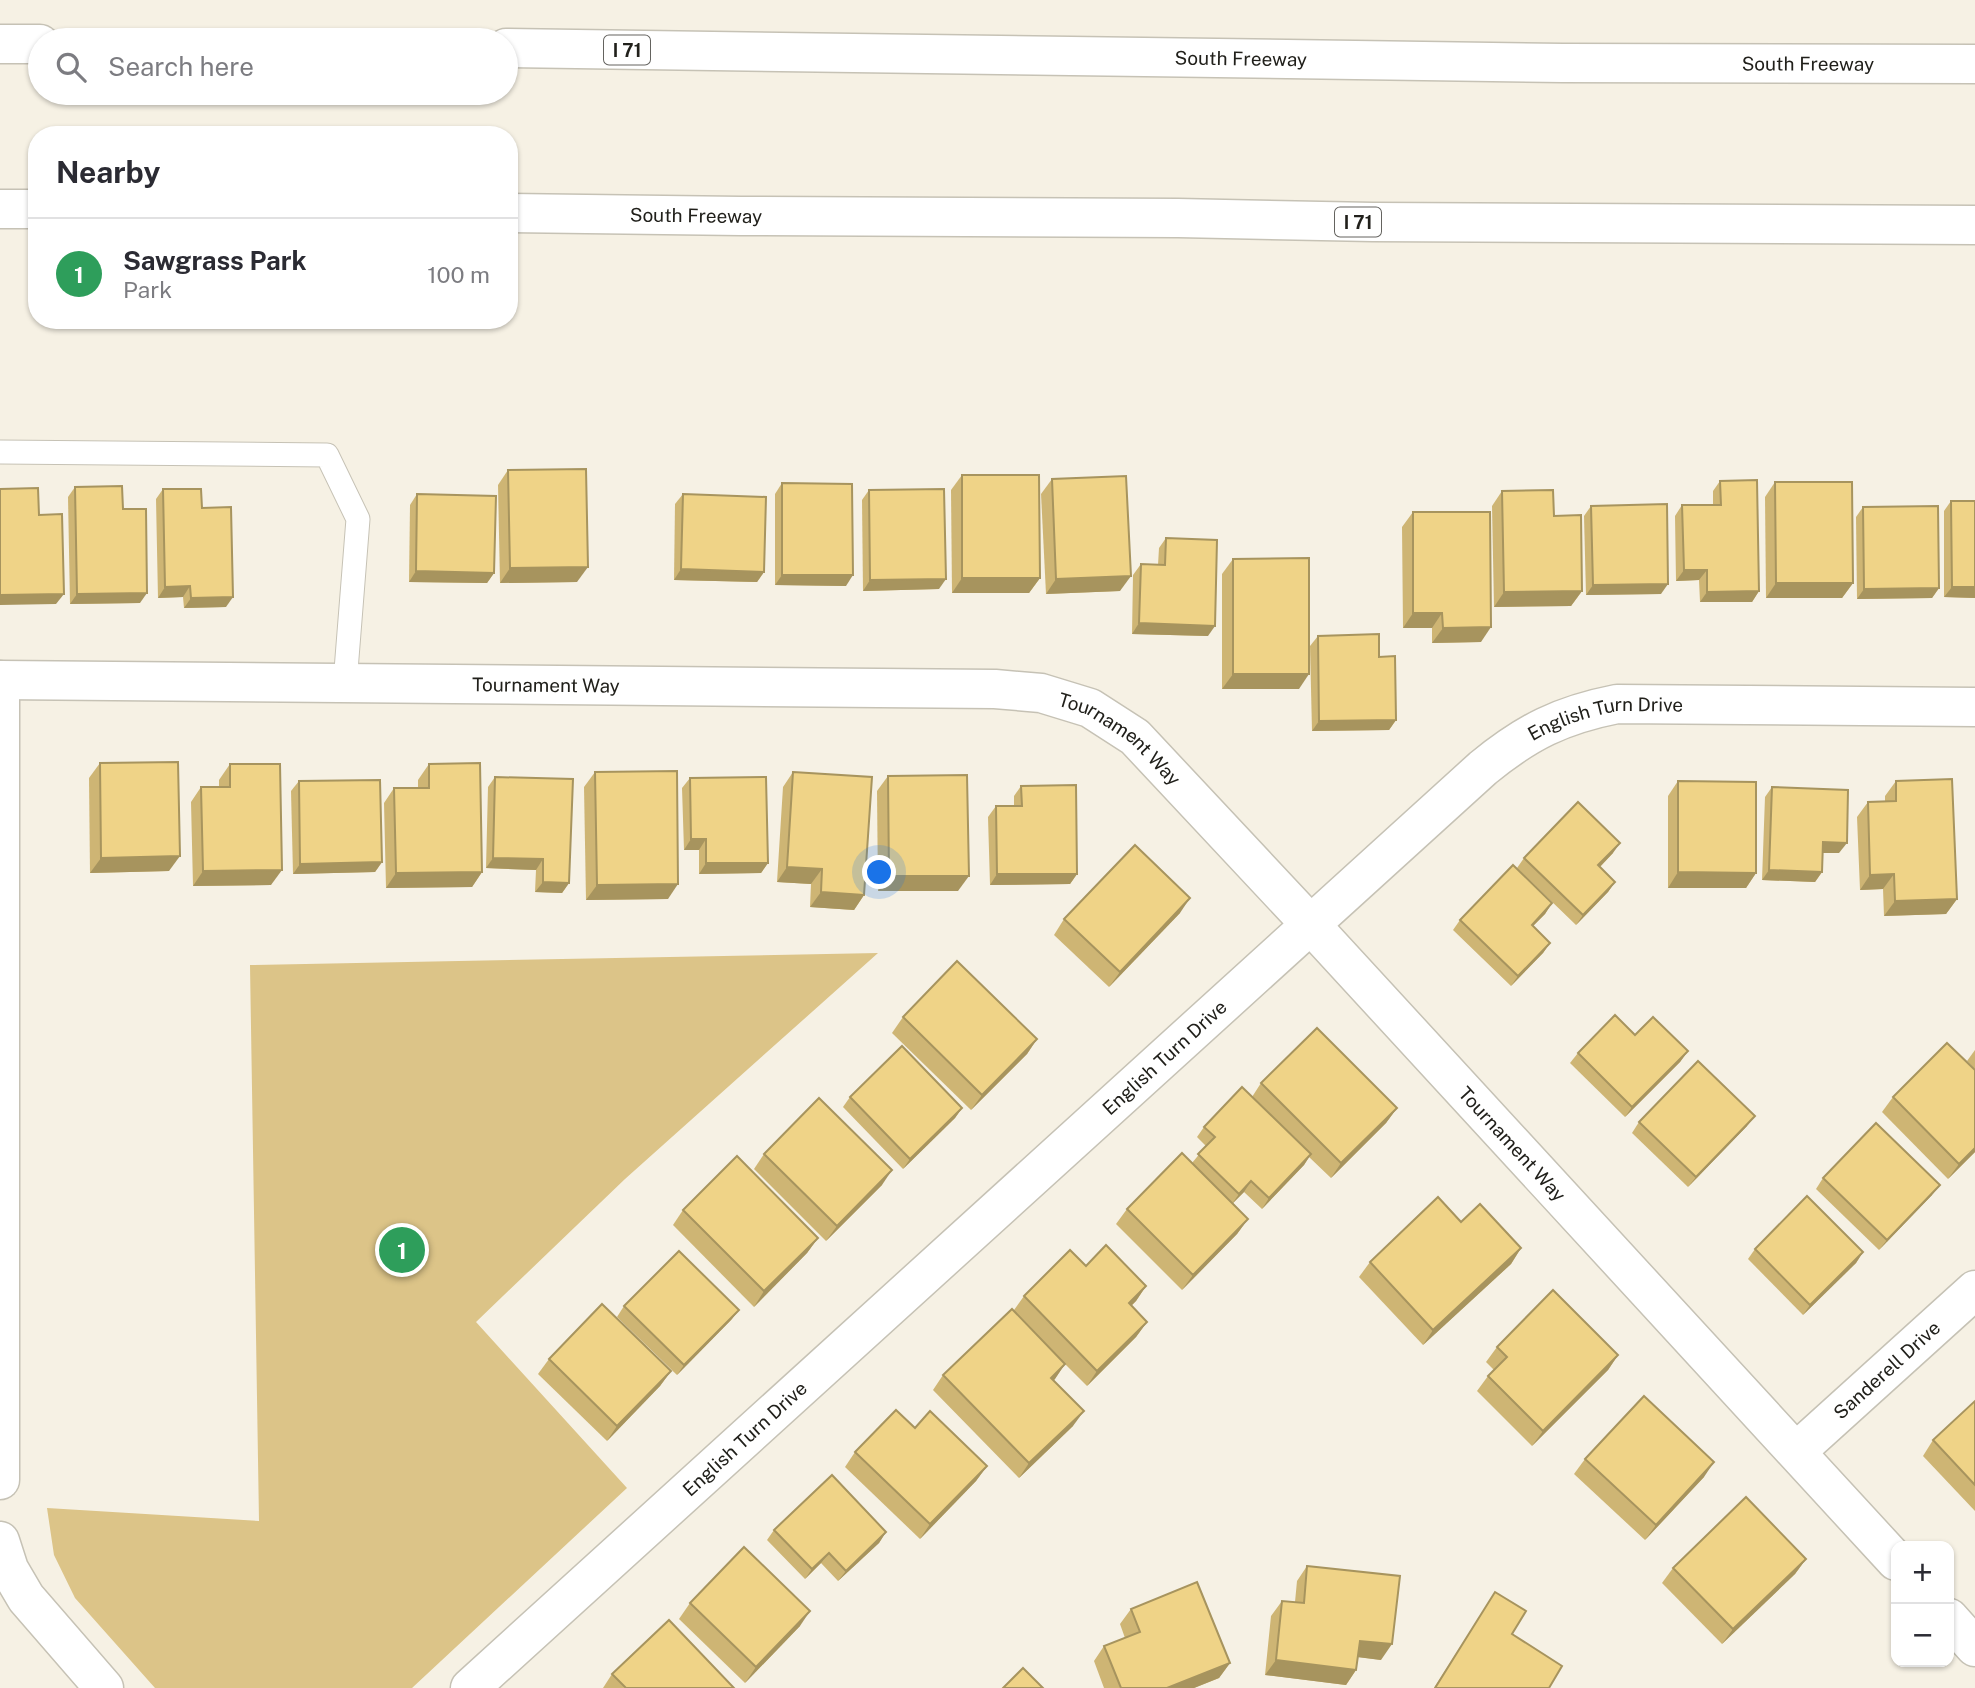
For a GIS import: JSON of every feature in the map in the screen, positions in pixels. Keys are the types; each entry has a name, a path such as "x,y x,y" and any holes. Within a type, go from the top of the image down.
{"main road":[{"path":"0,44 28,44"},
{"name":"South Freeway","path":"518,48 1563,63 1975,64"},
{"path":"0,209 28,209"},
{"name":"South Freeway","path":"518,213 1975,225"},
{"path":"0,680 0,1480"},
{"name":"Tournament Way","path":"0,680 995,689 1041,693 1090,708 1135,737 1891,1554"},
{"name":"English Turn Drive","path":"472,1687 1503,751 1524,737 1555,721 1586,710 1617,704 1975,707"},
{"name":"Sanderell Drive","path":"1797,1451 1975,1290"},
{"path":"0,1541 9,1569 26,1598 104,1688"},
{"path":"1954,1624 1975,1647"}],"lane":[{"path":"0,452 327,455 358,519 345,683"}],"shaded area":[{"path":"878,953 625,1179 476,1322 627,1488 412,1688 155,1688 75,1598 54,1555 47,1508 259,1521 250,965"}],"building":[{"path":"586,469 588,567 510,568 508,470"},
{"path":"962,475 1039,475 1040,578 962,578"},
{"path":"1126,476 1131,576 1056,579 1052,479"},
{"path":"1757,480 1759,591 1707,592 1707,570 1684,570 1682,505 1721,505 1720,481"},
{"path":"1775,482 1852,482 1853,583 1776,583"},
{"path":"782,483 852,484 853,575 782,575"},
{"path":"122,486 123,509 146,509 147,593 77,594 75,487"},
{"path":"38,488 39,515 62,514 64,594 0,595 0,489"},
{"path":"163,489 201,489 202,508 231,507 233,597 191,598 190,586 165,587"},
{"path":"944,489 946,579 870,580 869,490"},
{"path":"1553,490 1554,516 1581,515 1582,591 1504,592 1502,491"},
{"path":"417,494 496,496 494,573 416,571"},
{"path":"683,494 766,497 764,572 681,569"},
{"path":"1951,501 1975,501 1975,587 1952,587"},
{"path":"1667,504 1668,584 1593,585 1591,506"},
{"path":"1938,506 1939,588 1864,589 1863,507"},
{"path":"1413,512 1490,512 1491,627 1443,628 1442,613 1413,613"},
{"path":"1166,538 1217,540 1215,626 1139,623 1141,564 1165,565"},
{"path":"1309,558 1309,674 1233,674 1233,559"},
{"path":"1379,634 1379,657 1395,656 1396,720 1319,721 1318,636"},
{"path":"178,762 180,856 101,858 100,763"},
{"path":"480,763 482,872 396,873 394,788 429,788 429,764"},
{"path":"230,764 280,764 282,870 203,871 201,787 230,787"},
{"path":"677,771 678,884 597,885 595,772"},
{"path":"793,772 872,777 864,895 821,892 822,869 787,867"},
{"path":"967,775 969,876 889,876 888,776"},
{"path":"495,777 573,779 569,883 543,882 543,859 493,858"},
{"path":"766,777 768,863 706,863 706,839 691,839 690,778"},
{"path":"1952,779 1957,899 1895,901 1894,874 1870,875 1868,802 1896,801 1896,781"},
{"path":"380,780 382,862 300,864 299,781"},
{"path":"1678,781 1756,782 1756,873 1678,872"},
{"path":"1076,785 1077,874 997,874 996,806 1022,806 1021,786"},
{"path":"1772,787 1848,790 1847,843 1823,842 1822,872 1769,870"},
{"path":"1578,802 1620,843 1598,865 1615,882 1583,915 1524,858"},
{"path":"1135,845 1190,898 1120,972 1064,919"},
{"path":"1513,865 1552,903 1532,925 1550,943 1518,976 1460,920"},
{"path":"957,961 1037,1039 982,1095 903,1017"},
{"path":"1615,1015 1635,1035 1653,1017 1688,1051 1632,1107 1578,1053"},
{"path":"1317,1028 1397,1108 1341,1163 1261,1083"},
{"path":"1947,1043 1975,1070 1975,1148 1959,1164 1893,1097"},
{"path":"902,1046 962,1108 910,1159 850,1097"},
{"path":"1698,1061 1755,1116 1696,1177 1639,1122"},
{"path":"1242,1087 1311,1154 1269,1198 1251,1181 1239,1194 1198,1154 1215,1137 1204,1127"},
{"path":"819,1098 892,1170 837,1226 764,1154"},
{"path":"1876,1123 1940,1185 1887,1240 1823,1178"},
{"path":"1182,1153 1248,1219 1193,1275 1127,1209"},
{"path":"737,1156 818,1238 764,1291 683,1210"},
{"path":"1807,1196 1863,1252 1810,1305 1755,1249"},
{"path":"1438,1197 1461,1222 1480,1204 1521,1248 1433,1330 1370,1262"},
{"path":"1106,1245 1146,1286 1129,1303 1147,1322 1097,1371 1024,1296 1070,1250 1086,1266"},
{"path":"679,1251 739,1310 684,1365 624,1306"},
{"path":"1553,1290 1618,1355 1543,1431 1488,1376 1507,1357 1497,1347"},
{"path":"602,1304 671,1371 617,1426 549,1359"},
{"path":"1012,1309 1065,1364 1051,1378 1084,1411 1029,1463 943,1375"},
{"path":"1644,1396 1714,1462 1656,1525 1585,1459"},
{"path":"1975,1401 1975,1485 1933,1440"},
{"path":"896,1410 915,1428 930,1411 987,1466 930,1524 855,1452"},
{"path":"832,1475 886,1532 846,1571 829,1553 812,1569 774,1530"},
{"path":"1746,1497 1806,1559 1733,1629 1673,1568"},
{"path":"744,1547 810,1611 756,1667 690,1603"},
{"path":"1307,1566 1400,1576 1392,1644 1360,1641 1356,1670 1276,1660 1282,1601 1304,1603"},
{"path":"1197,1582 1230,1663 1167,1688 1121,1688 1104,1646 1140,1632 1131,1609"},
{"path":"1495,1592 1526,1611 1512,1634 1562,1666 1549,1688 1435,1688"},
{"path":"669,1620 734,1688 626,1688 612,1674"},
{"path":"1023,1668 1043,1688 1003,1688"}],"place":[{"name":"Sawgrass Park","path":"402,1250"}]}
